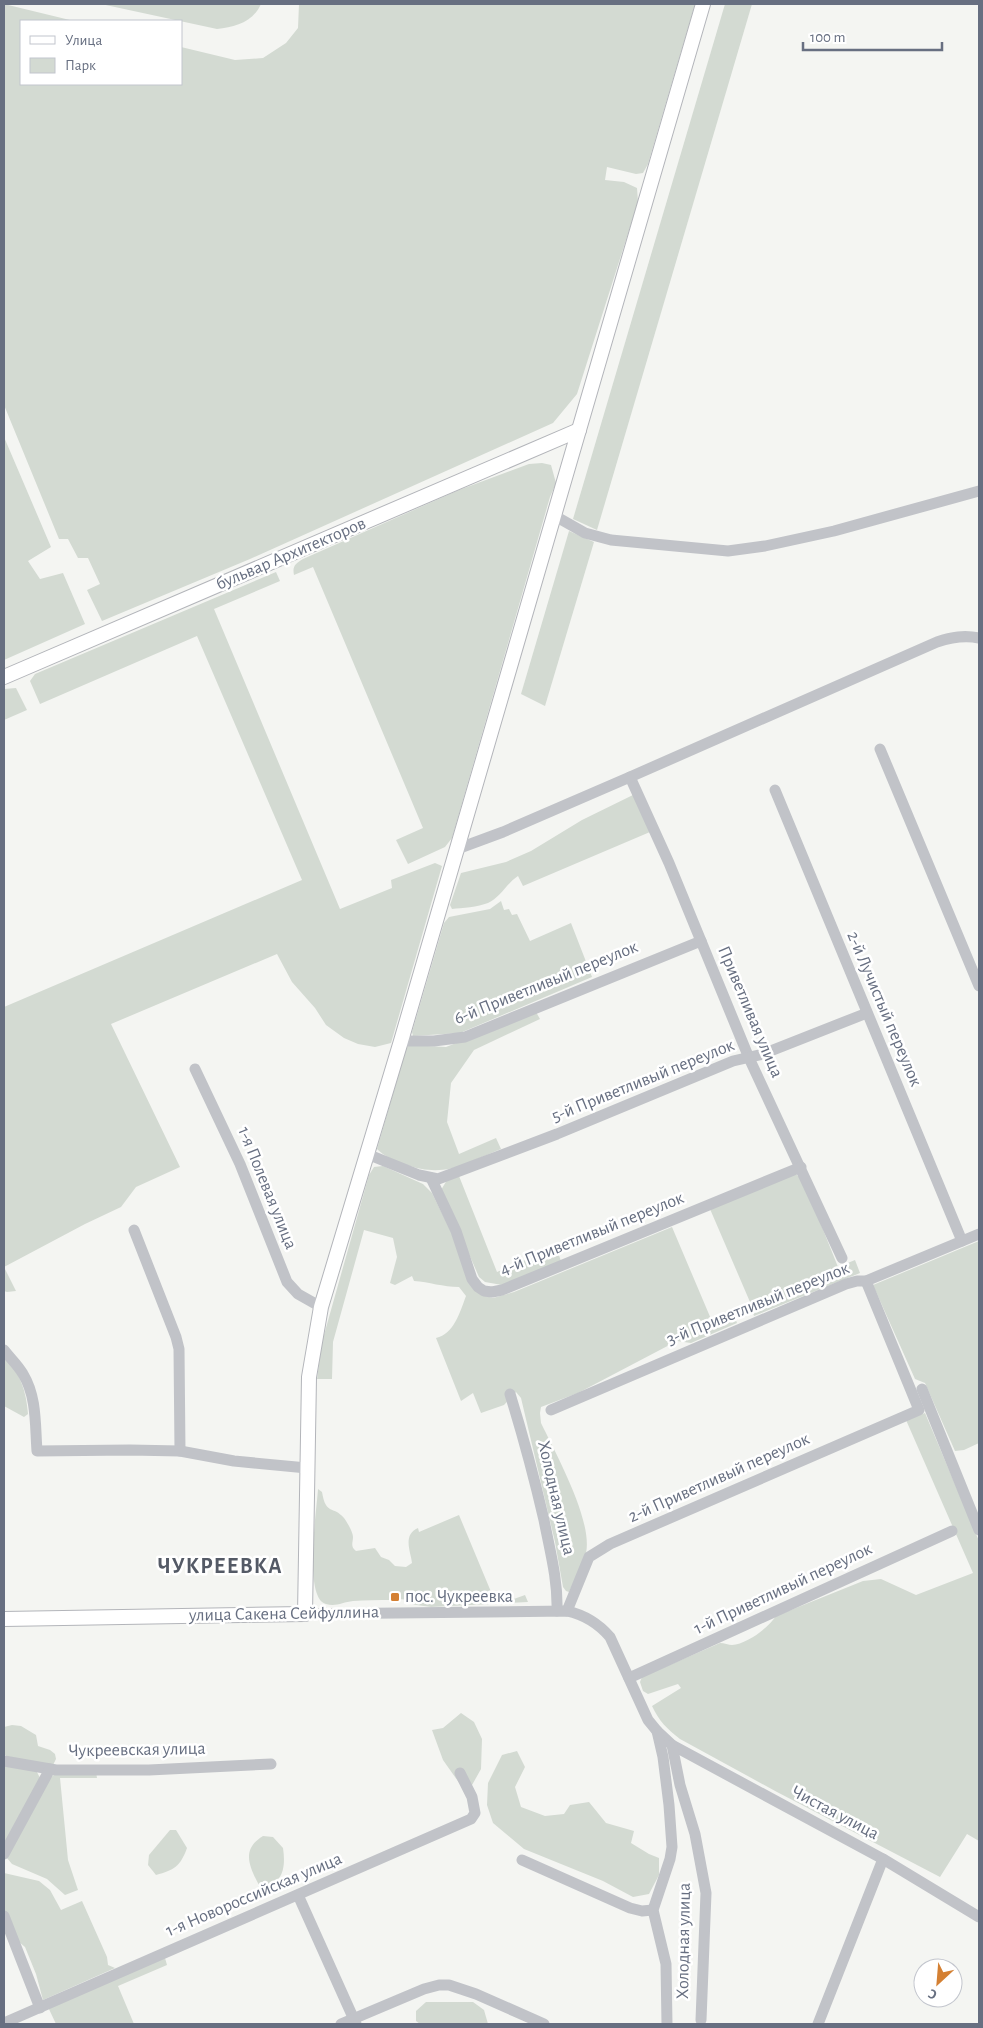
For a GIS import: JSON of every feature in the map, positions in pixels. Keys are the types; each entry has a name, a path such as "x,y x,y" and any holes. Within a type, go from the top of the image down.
{"main road":[{"path":"305,1614 310,1377 321,1307 555,516 703,4"},
{"name":"бульвар Архитекторов","path":"4,677 579,430"},
{"name":"улица Сакена Сейфуллина","path":"4,1619 305,1614"}],"street":[{"path":"555,516 585,533 604,538 728,551 765,546 834,531 979,491"},
{"path":"457,849 503,832 937,642 954,637 968,636 979,638"},
{"path":"880,749 975,966 979,986"},
{"name":"Приветливая улица","path":"630,777 669,862 749,1058 842,1258"},
{"name":"2-й Лучистый переулок","path":"775,790 962,1241"},
{"name":"6-й Приветливый переулок","path":"401,1041 434,1041 464,1037 701,941"},
{"name":"5-й Приветливый переулок","path":"431,1178 438,1178 548,1137 733,1060 763,1054 867,1013"},
{"name":"1-я Полевая улица","path":"196,1069 240,1164 284,1277 298,1294 321,1307"},
{"path":"366,1154 431,1178"},
{"name":"4-й Приветливый переулок","path":"431,1178 456,1231 472,1278 478,1287 492,1292 502,1290 801,1167"},
{"path":"134,1230 179,1349 180,1451"},
{"name":"3-й Приветливый переулок","path":"551,1410 846,1284 866,1281 979,1234"},
{"name":"2-й Приветливый переулок","path":"562,1611 589,1557 610,1544 919,1410 866,1281"},
{"path":"4,1350 22,1372 29,1384 34,1399 37,1451 180,1451 234,1461 307,1468"},
{"path":"922,1389 978,1523"},
{"name":"Холодная улица","path":"510,1394 532,1471 554,1566 562,1611"},
{"name":"1-й Приветливый переулок","path":"629,1678 952,1531"},
{"name":"улица Сакена Сейфуллина","path":"305,1614 562,1611 578,1614 590,1619 610,1637 648,1720 672,1746"},
{"path":"657,1731 670,1805 672,1847 670,1859 653,1910 666,1964 667,2024"},
{"name":"Холодная улица","path":"672,1746 680,1784 696,1834 706,1893 701,2020"},
{"name":"Чистая улица","path":"672,1746 883,1859 979,1917"},
{"name":"Чукреевская улица","path":"4,1761 50,1769 149,1770 270,1764"},
{"path":"4,1854 50,1769"},
{"name":"1-я Новороссийская улица","path":"4,2023 471,1819 476,1813 472,1797 460,1773"},
{"path":"818,2024 883,1859"},
{"path":"522,1860 630,1908 642,1911 653,1910"},
{"path":"298,1895 355,2022"},
{"path":"4,1916 40,2008"},
{"path":"341,2024 355,2022 424,1989 439,1985 449,1985 476,1994 543,2024"}],"green space":[{"path":"4,4 70,20 20,20 20,85 182,85 182,47 235,60 263,58 286,43 298,28 299,4 695,4 648,164 643,173 636,174 607,167 605,180 624,182 637,188 638,202 577,394 553,423 250,559 102,621 87,590 100,584 88,558 78,558 68,539 59,539 4,405"},
{"path":"101,4 261,4 258,10 248,19 230,27 217,29"},
{"path":"725,4 752,4 597,530 573,519"},
{"path":"4,437 51,547 28,561 40,579 63,573 85,624 4,660"},
{"path":"542,463 551,465 556,483 550,497 452,838 445,847 408,864 396,840 423,828 313,567 294,575 294,567 303,559 459,490 529,464"},
{"path":"569,531 594,542 545,706 521,694"},
{"path":"276,572 280,581 214,609 340,909 392,888 391,880 435,863 442,866 391,1043 375,1047 358,1044 344,1038 326,1025 315,1008 292,982 277,954 111,1024 180,1167 136,1187 121,1207 4,1267 4,1007 302,880 197,636 40,704 30,681 35,674"},
{"path":"16,688 27,710 4,720 4,689"},
{"path":"635,794 650,832 523,886 518,876 496,898 488,903 452,909 450,905 461,873 506,862 531,851 582,820"},
{"path":"501,901 504,910 509,909 512,915 517,914 530,941 571,923 592,977 460,1033 413,1036 412,1032 444,923 449,917 490,909"},
{"path":"536,1012 540,1019 474,1050 451,1083 447,1122 459,1154 496,1138 501,1149 454,1168 431,1170 404,1164 386,1156 377,1149 406,1049 409,1045 446,1047"},
{"path":"383,1166 423,1184 432,1193 482,1295 493,1298 514,1292 672,1227 711,1319 732,1310 737,1323 691,1343 677,1341 578,1393 541,1407 541,1423 572,1488 579,1506 587,1539 585,1558 569,1592 563,1587 555,1542 521,1398 516,1392 504,1405 481,1413 473,1393 461,1401 436,1338 442,1336 452,1327 459,1315 466,1296 459,1287 414,1281 412,1276 395,1285 390,1283 397,1257 393,1238 364,1230 333,1342 332,1379 317,1379 322,1342 369,1175 374,1167"},
{"path":"795,1173 804,1182 838,1267 855,1260 860,1273 754,1316 750,1302 710,1209"},
{"path":"459,1176 497,1272 556,1247 561,1261 502,1285 485,1282 479,1277 441,1190 447,1180"},
{"path":"979,1241 979,1443 964,1450 955,1451 925,1383 915,1379 873,1285"},
{"path":"4,1267 16,1291 4,1291"},
{"path":"4,1358 15,1370 22,1383 28,1414 24,1417 4,1406"},
{"path":"925,1413 979,1541 979,1841 967,1834 940,1877 680,1739 664,1724 652,1706 681,1688 678,1684 648,1694 643,1691 640,1682 642,1677 720,1643 732,1645 744,1642 763,1630 776,1616 863,1581 881,1579 916,1595 973,1573 906,1420"},
{"path":"318,1489 322,1492 328,1507 340,1514 347,1522 353,1535 353,1548 356,1551 375,1548 381,1557 389,1560 395,1566 406,1567 412,1563 409,1539 413,1531 418,1528 419,1532 459,1515 494,1599 511,1600 525,1595 528,1602 431,1607 410,1604 409,1600 399,1599 399,1596 392,1595 391,1600 358,1601 336,1605 326,1604 319,1598 313,1570"},
{"path":"461,1713 474,1722 482,1739 481,1769 467,1794 443,1760 432,1730 443,1728"},
{"path":"12,1725 21,1726 36,1735 38,1746 55,1754 56,1759 53,1765 11,1760 4,1754 4,1727"},
{"path":"517,1751 525,1767 515,1787 521,1807 545,1816 564,1814 570,1805 589,1802 606,1823 634,1831 631,1843 659,1858 659,1875 649,1894 633,1897 603,1881 524,1849 493,1823 487,1805 488,1783 502,1755"},
{"path":"4,1765 36,1770 40,1778 4,1846"},
{"path":"96,1772 97,1778 60,1778 68,1860 78,1890 65,1895 47,1879 12,1864 7,1858 48,1780 55,1774"},
{"path":"170,1830 176,1830 187,1848 182,1860 176,1867 156,1875 148,1865 149,1855"},
{"path":"263,1836 273,1837 283,1848 284,1862 278,1879 268,1886 260,1887 250,1866 249,1853 251,1847"},
{"path":"4,1873 39,1881 50,1890 61,1910 82,1901 107,1957 108,1965 115,1968 43,2000 36,1974 25,1947 4,1929"},
{"path":"165,1958 167,1965 118,1986 134,2024 56,2024 48,2007"},
{"path":"426,2002 473,2002 484,2010 488,2024 420,2024 416,2021 416,2011"}],"place":[{"name":"пос. Чукреевка","path":"395,1597"}],"district":[{"name":"ЧУКРЕЕВКА","path":"220,1566"}]}
